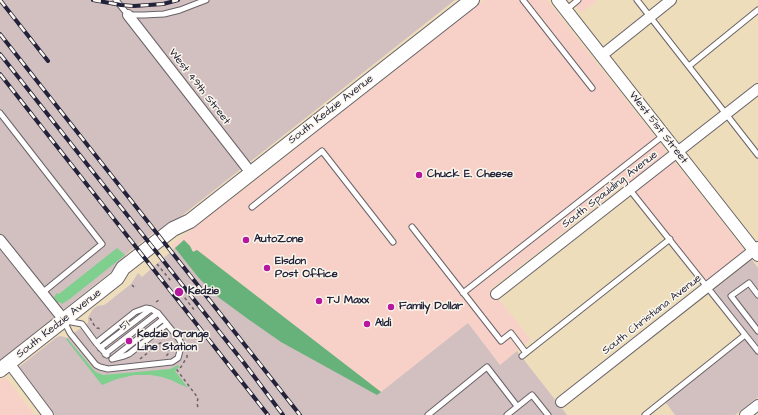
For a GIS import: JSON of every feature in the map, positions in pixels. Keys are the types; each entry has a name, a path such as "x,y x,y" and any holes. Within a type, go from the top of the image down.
{"main road":[{"name":"South Kedzie Avenue","path":"4,367 117,278 123,268 166,234 190,221 472,0"}],"street":[{"name":"West 51st Street","path":"558,0 757,251"},
{"path":"601,56 671,0"},
{"name":"West 49th Street","path":"128,15 251,173"},
{"name":"South Spaulding Avenue","path":"496,294 758,89"},
{"path":"0,240 64,320"},
{"name":"South Christiana Avenue","path":"561,402 707,287 757,251"},
{"path":"4,367 48,415"},
{"path":"746,415 758,405"}],"lane":[{"path":"116,0 128,15 164,14 180,10 206,0"},
{"path":"523,0 592,88"},
{"path":"566,10 578,0"},
{"path":"637,0 758,155"},
{"path":"689,66 758,10"},
{"path":"0,113 102,244 42,293"},
{"path":"463,293 664,135"},
{"path":"252,207 322,151 393,242"},
{"path":"630,190 758,351"},
{"path":"412,227 501,341 511,333 524,354 670,240"},
{"path":"758,294 749,282 732,296 758,331"},
{"path":"64,320 70,333 96,365 108,369 168,363 178,358 181,343 158,313 146,308 135,312 96,343"},
{"path":"100,348 151,309"},
{"name":"51","path":"105,354 158,313"},
{"path":"112,358 163,319"},
{"path":"64,320 82,324 105,354 112,358 118,358 129,354 167,324"},
{"path":"646,415 745,335"},
{"path":"428,415 487,367 517,406"},
{"path":"507,415 532,394 548,415"}],"path":[{"path":"157,264 171,281"},
{"path":"181,293 195,311"},
{"path":"90,318 94,326 97,328 105,328"},
{"path":"187,345 187,357 181,367 177,370 198,398 198,408"}],"shaded area":[{"path":"0,0 455,0 161,232 158,229 125,255 127,259 0,360"},
{"path":"484,0 547,0 745,251 704,283 624,184 491,289 531,340 500,365 468,324 381,392 197,250 193,252 185,241 174,249 171,245 255,181"},
{"path":"571,0 598,0 581,13"},
{"path":"184,240 193,252 197,250 381,392 468,323 500,365 517,351 567,415 55,415 19,370 19,367 57,337 61,336 67,338 88,323 88,317 93,309 97,306 104,305 131,284 138,273 142,277"},
{"path":"752,260 758,268 758,397 735,415 675,415 664,400 745,335 711,292"},
{"path":"4,377 35,415 0,415 0,381"}],"green space":[{"path":"184,240 193,252 197,250 381,392 377,395 281,342 214,294 198,277 175,248"},
{"path":"117,248 125,255 71,298 62,304 60,302 57,303 54,297 57,293 59,294"},
{"path":"67,338 92,368 96,372 103,375 170,369 178,365 179,367 175,371 188,388 171,380 151,375 134,375 117,379 102,385 66,339"}],"railway":[{"path":"0,0 48,61"},
{"path":"93,0 134,6 163,4 178,0"},
{"path":"0,34 300,415"},
{"path":"0,54 244,363 283,415"},
{"path":"0,74 268,415"}],"place":[{"name":"Chuck E. Cheese","path":"419,175"},
{"name":"AutoZone","path":"246,240"},
{"name":"Elsdon Post Office","path":"267,268"},
{"name":"Kedzie","path":"179,292"},
{"name":"TJ Maxx","path":"319,301"},
{"name":"Family Dollar","path":"391,307"},
{"name":"Aldi","path":"367,324"},
{"name":"Kedzie Orange Line Station","path":"129,341"}]}
